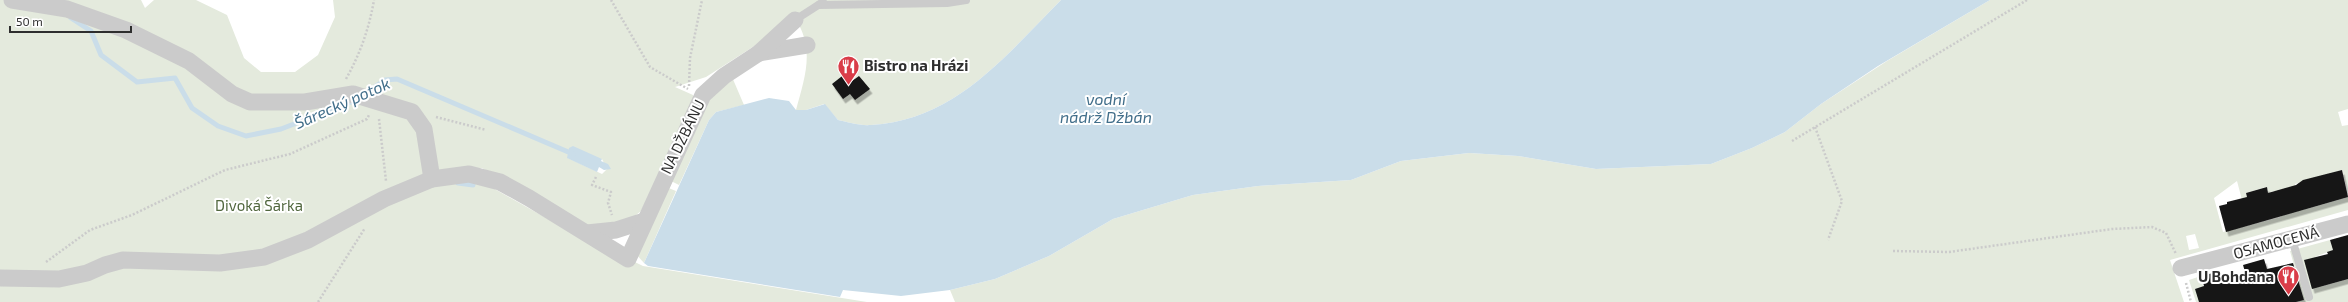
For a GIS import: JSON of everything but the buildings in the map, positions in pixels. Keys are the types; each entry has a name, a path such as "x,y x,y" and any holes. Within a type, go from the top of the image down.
{"street":[{"path":"0,278 59,279 87,273 123,260 220,263 264,257 308,240 384,199 432,179 424,129 412,112 374,99 353,94 335,99 275,104 250,102 232,94 189,61 126,30 67,9 12,0"},
{"name":"NA DŽBÁNU","path":"432,179 469,174 500,182 628,259 644,221 703,95 724,76 759,53 795,20"},
{"name":"NA DŽBÁNU","path":"759,53 807,45"},
{"path":"587,233 616,230 644,221"},
{"name":"OSAMOCENÁ","path":"2181,268 2348,224"}],"lane":[{"path":"795,20 822,2 903,1 947,3 966,0"},
{"path":"2292,239 2309,297"}],"path":[{"path":"335,99 355,63 369,26 374,0"},
{"path":"611,0 650,67 689,89 690,58 702,0"},
{"path":"1792,141 2026,0"},
{"path":"374,99 387,176 384,199"},
{"path":"46,262 90,230 132,215 225,170 290,154 367,119 374,99"},
{"path":"415,116 430,115 486,130"},
{"path":"1815,127 1842,201 1828,240"},
{"path":"596,177 592,185 611,192 608,202"},
{"path":"318,302 368,225"},
{"path":"1893,251 1949,252 2112,229 2152,227 2166,233 2174,246 2192,302"}],"green space":[{"name":"Divoká Šárka","path":"0,0 141,0 145,8 154,0 196,0 227,15 244,58 261,72 295,72 318,55 335,17 333,0 1061,0 999,63 977,82 954,98 928,112 901,121 871,125 838,120 824,104 806,110 796,110 806,67 807,57 804,36 799,25 770,36 706,77 675,87 693,95 693,102 641,211 625,224 582,226 482,168 461,170 555,223 643,266 867,302 0,302","holes":["568,156 602,159 607,169 602,174 568,158"]},
{"path":"1990,0 2348,0 2348,109 2338,112 2342,126 2348,125 2348,192 2342,170 2295,184 2303,210 2348,197 2348,210 2170,260 2184,302 955,302 950,290 995,279 1049,256 1113,219 1193,195 1258,186 1351,180 1401,161 1469,153 1518,156 1596,169 1711,164 1752,148 1785,132 1821,104 1887,61","holes":["2237,181 2242,200 2248,198 2246,193 2267,187 2268,193 2274,191 2281,217 2223,232 2214,198","2195,234 2199,248 2189,250 2186,236"]},
{"path":"732,77 744,105 716,112 709,120 679,185 669,180 704,102"},
{"path":"666,187 676,191 644,263 636,254"},
{"path":"2330,240 2333,250 2315,257 2323,286 2348,279 2348,302 2296,302 2304,300 2290,251"},
{"path":"2201,276 2206,302 2196,302 2189,280"}],"water":[{"name":"vodní nádrž Džbán","path":"1061,0 1990,0 1878,66 1821,104 1785,132 1752,148 1711,164 1596,169 1518,156 1469,153 1401,161 1351,180 1258,186 1193,195 1113,219 1049,256 995,279 950,290 901,296 843,290 840,297 648,266 644,263 709,120 716,112 769,98 789,101 796,110 806,110 825,104 838,120 858,124 871,125 901,121 928,112 954,98 977,82 999,63"},
{"path":"573,146 602,159 601,161 608,164 611,169 604,170 599,167 597,172 567,158 569,148"}],"waterway":[{"name":"Šárecký potok","path":"71,18 91,31 101,55 137,82 175,78 192,108 218,126 246,136 281,129 351,102"},
{"name":"Šárecký potok","path":"364,94 385,80 397,79 573,154"},
{"path":"458,183 473,185"}],"place":[{"name":"Bistro na Hrázi","path":"848,86"},
{"name":"U Bohdana","path":"2289,296"}]}
